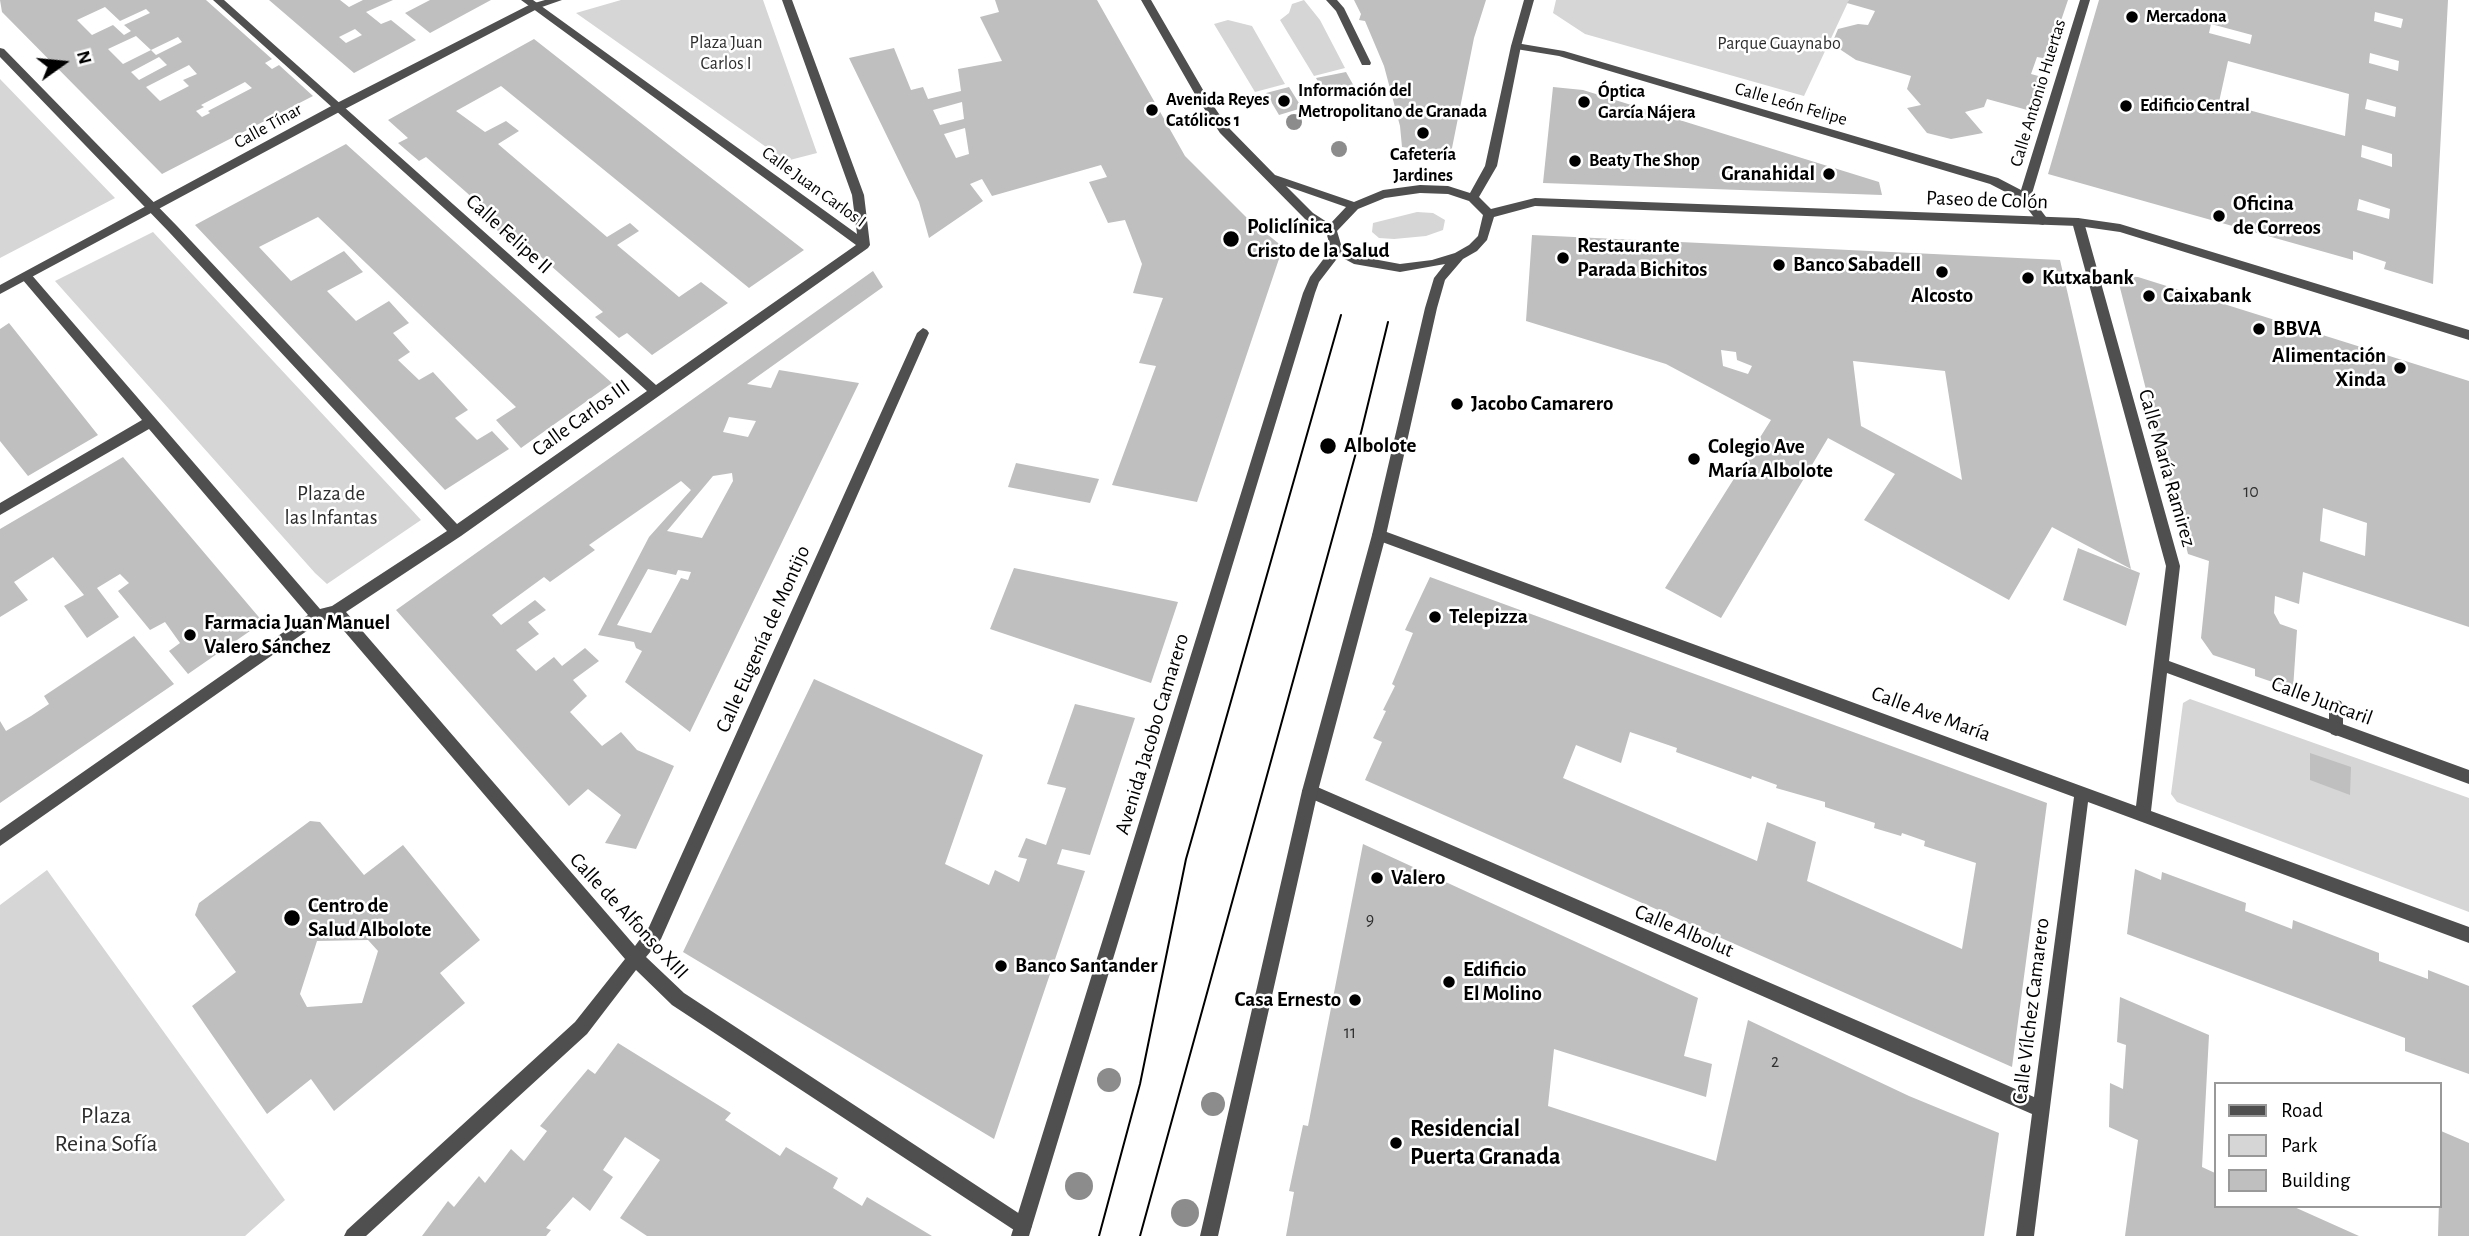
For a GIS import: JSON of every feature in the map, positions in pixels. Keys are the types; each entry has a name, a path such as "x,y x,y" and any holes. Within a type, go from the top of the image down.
{"street":[{"name":"Calle Felipe II","path":"218,0 654,390"},
{"name":"Calle Tínar","path":"0,290 531,3 557,0"},
{"name":"Calle Juan Carlos I","path":"787,0 858,195 864,245"},
{"path":"1146,0 1224,130 1309,216 1331,230 1337,250 1354,260 1399,268 1459,256 1473,248 1483,236 1489,214 1473,198 1448,190 1420,189 1383,194 1354,206 1331,230"},
{"path":"1331,0 1340,10 1366,63"},
{"path":"1473,198 1491,166 1516,46 1529,0"},
{"name":"Calle Antonio Huertas","path":"2025,197 2085,0"},
{"name":"Calle Juan Carlos I","path":"531,3 864,245"},
{"name":"Calle León Felipe","path":"1516,46 1560,53 1994,181 2025,197 2043,221"},
{"path":"0,51 153,208 456,532"},
{"path":"1272,176 1354,206"},
{"name":"Paseo de Colón","path":"1489,214 1535,202 2078,222 2120,228 2469,335"},
{"name":"Calle María Ramirez","path":"2078,222 2173,566 2143,814"},
{"name":"Calle Carlos III","path":"317,616 336,611 456,532 654,390 864,245"},
{"name":"Avenida Jacobo Camarero","path":"1021,1231 1309,293 1314,280 1337,250"},
{"path":"1209,1236 1310,791 1379,535 1431,308 1440,278 1459,256"},
{"path":"0,839 317,616 26,276"},
{"name":"Calle Eugenía de Montijo","path":"636,959 655,933 923,333"},
{"path":"0,510 150,422"},
{"name":"Calle Ave María","path":"1379,535 2469,935"},
{"name":"Calle de Alfonso XIII","path":"336,611 636,959 678,999 1021,1231"},
{"name":"Calle Juncaril","path":"2161,664 2469,777"},
{"path":"2336,706 2336,729"},
{"name":"Calle Albolut","path":"1310,791 2041,1109"},
{"name":"Calle Vílchez Camarero","path":"2025,1236 2082,792"},
{"path":"353,1236 581,1028 636,959"}],"green space":[{"name":"Plaza Juan Carlos I","path":"621,0 763,0 817,153 786,161 576,13"},
{"path":"1304,0 1320,20 1345,68 1314,76 1280,20 1289,13 1292,4"},
{"name":"Parque Guaynabo","path":"1556,0 1849,0 1804,96 1585,34 1553,13"},
{"path":"1228,20 1252,26 1285,84 1255,92 1214,24"},
{"path":"0,79 115,198 0,258"},
{"path":"1417,212 1433,213 1445,220 1443,230 1426,236 1394,239 1379,238 1372,232 1373,223"},
{"name":"Plaza de las Infantas","path":"153,232 421,520 327,584 315,573 55,281"},
{"path":"2190,699 2469,798 2469,912 2177,802 2171,794 2183,703"},
{"name":"Plaza Reina Sofía","path":"47,870 285,1200 245,1236 0,1236 0,905"}],"building":[{"path":"0,0 206,0 272,59 265,63 272,69 279,65 313,96 162,174 2,12","holes":["105,7 120,21 146,9 150,13 124,25 131,31 124,35 113,25 92,35 77,20","136,36 151,50 123,64 108,49","178,37 182,42 156,55 151,50","159,57 167,65 139,80 131,72","189,65 197,74 183,80 189,86 160,101 146,87","245,82 252,88 208,111 210,113 202,117 196,111 204,107 201,105"]},
{"path":"269,0 340,0 349,7 363,0 393,0 366,12 381,24 391,20 416,40 354,73","holes":["355,29 362,35 346,43 339,37"]},
{"path":"430,0 491,0 430,33 405,13"},
{"path":"995,0 1097,0 1185,156 1246,217 1283,247 1197,502 1112,485 1156,366 1139,363 1163,298 1133,293 1142,264 1125,220 1108,223 1089,182 1107,177 1101,165 992,196 982,179 970,184 983,201 929,238 919,202 849,58 894,48 911,90 923,87 928,99 961,91 958,69 1002,61 980,17 999,12","holes":["962,102 964,119 940,125 933,110","965,128 969,154 956,158 944,134"]},
{"path":"1354,0 1486,0 1474,38 1451,153 1402,147 1400,126 1384,66 1365,21 1359,20 1361,14"},
{"path":"1849,0 2068,0 2048,59 2037,57 2031,74 2042,77 2031,111 1987,99 1984,107 1965,112 1983,133 1951,139 1927,133 1907,108 1921,105 1907,89 1911,76 1856,60 1838,48 1833,41 1838,29 1858,24 1868,25 1875,11 1847,3"},
{"path":"2099,0 2448,0 2433,284 2384,269 2386,262 2353,251 2353,260 2048,174","holes":["2375,12 2403,19 2401,28 2374,21","2211,24 2252,35 2250,44 2209,33","2370,53 2399,61 2398,71 2369,63","2228,61 2349,94 2345,136 2219,102","2367,99 2396,107 2395,117 2365,109","2362,145 2392,154 2392,167 2361,157","2359,199 2390,209 2389,219 2357,210"]},
{"path":"534,39 804,250 749,288 501,86 456,111 485,132 506,121 519,131 498,144 607,237 630,223 639,231 617,245 679,297 701,282 728,303 652,355 627,333 619,338 595,317 603,312 532,249 524,254 481,216 488,212 466,192 426,157 419,161 398,143 408,138 388,120"},
{"path":"1346,72 1355,88 1325,94 1316,78"},
{"name":"Información del Metropolitano de Granada","path":"1289,87 1302,108 1279,115 1266,93"},
{"path":"1553,87 1583,90 1879,182 1882,195 1543,183"},
{"path":"346,144 612,383 521,448 496,420 516,407 318,217 259,247 291,281 344,251 363,272 327,291 356,321 389,301 409,323 393,333 410,352 398,360 419,380 433,372 468,410 455,418 477,440 492,431 509,449 445,490 195,225"},
{"path":"1532,235 2060,260 2131,569 2052,527 2009,600 1864,520 1895,474 1828,438 1721,618 1665,588 1771,420 1666,364 1526,321","holes":["1721,350 1736,352 1737,360 1752,366 1748,374 1723,366","1853,361 1945,371 1962,480 1861,426"]},
{"path":"873,271 883,287 747,384 771,388 779,370 859,383 690,732 625,682 642,651 636,648 634,642 598,635 649,537 691,490 681,481 589,545 595,550 550,582 544,577 492,615 501,625 535,600 546,610 528,622 539,634 516,650 536,671 554,657 562,666 585,648 599,661 573,680 587,696 570,712 602,746 621,732 637,750 674,766 636,849 605,843 621,815 588,789 569,806 396,610","holes":["729,417 756,421 748,437 723,432","732,473 733,481 702,538 667,531 713,476","648,569 676,575 678,570 691,572 688,580 681,578 651,633 617,625"]},
{"path":"2117,276 2138,277 2469,381 2469,627 2303,572 2299,604 2275,596 2274,613 2280,624 2297,630 2293,689 2255,676 2255,669 2213,655 2201,638 2209,561 2188,554","holes":["2323,508 2367,523 2365,556 2320,541"]},
{"path":"9,323 98,435 28,476 0,441 0,329"},
{"path":"123,457 263,622 188,674 169,651 180,643 165,622 150,630 118,591 129,583 120,574 97,588 119,617 87,638 64,606 84,595 53,557 14,582 28,600 0,617 0,529"},
{"path":"1016,463 1099,479 1090,503 1008,487"},
{"path":"2078,548 2140,573 2126,626 2063,600"},
{"path":"1014,568 1178,602 1151,683 990,629"},
{"path":"1430,577 2047,803 2012,1067 1365,780 1382,742 1373,738 1386,711 1383,710 1395,686 1392,684 1413,633 1405,630","holes":["1630,732 1677,748 1676,752 1751,779 1752,776 1777,785 1776,788 1825,802 1825,807 1875,823 1874,828 1901,836 1902,833 1925,841 1924,846 1976,863 1962,949 1807,881 1816,842 1767,822 1757,861 1563,778 1576,745 1621,763"]},
{"path":"134,636 174,684 0,803 0,721 6,731 31,716 49,704 44,696"},
{"path":"814,679 983,755 945,864 989,885 995,870 1019,882 1027,859 1018,857 1026,838 1046,845 1066,788 1047,784 1075,704 1135,718 1090,855 1062,849 1057,864 1085,871 994,1139 683,952"},
{"path":"2310,753 2351,767 2350,795 2310,780"},
{"path":"310,821 320,822 364,875 403,845 480,940 440,973 465,1003 334,1111 311,1079 267,1114 192,1006 236,972 195,915 199,903","holes":["368,940 378,951 362,1003 307,1007 300,994 317,941"]},
{"path":"1363,844 1698,998 1684,1056 1712,1064 1706,1097 1554,1049 1548,1106 1716,1161 1748,1020 1909,1096 1999,1133 1984,1236 1286,1236 1294,1192 1289,1191 1303,1125 1308,1126"},
{"path":"2135,869 2161,880 2162,872 2246,903 2245,911 2292,929 2293,920 2379,953 2379,961 2428,979 2428,970 2469,986 2469,1074 2405,1051 2405,1038 2127,934"},
{"path":"2120,997 2209,1035 2202,1167 2214,1173 2214,1208 2296,1208 2359,1236 2125,1236 2138,1140 2109,1127 2110,1083 2123,1089 2126,1045 2117,1042"},
{"path":"618,1043 731,1113 725,1120 780,1156 786,1147 838,1178 833,1188 862,1206 867,1197 932,1236 647,1236 620,1218 660,1160 625,1137 603,1170 613,1177 590,1211 573,1197 546,1228 551,1230 546,1236 422,1236 448,1201 454,1207 479,1176 485,1183 511,1149 524,1161 547,1131 540,1126 588,1069 595,1074"},
{"path":"2441,1131 2469,1143 2469,1236 2438,1236 2439,1208 2441,1208"}],"tram line":[{"path":"1099,1236 1140,1084 1186,859 1341,315"},
{"path":"1140,1236 1357,449 1388,322"}],"place":[{"name":"Mercadona","path":"2132,17"},
{"name":"Información del Metropolitano de Granada","path":"1284,101"},
{"name":"Óptica García Nájera","path":"1584,102"},
{"name":"Edificio Central","path":"2126,106"},
{"name":"Avenida Reyes Católicos 1","path":"1152,110"},
{"name":"Cafetería Jardines","path":"1423,133"},
{"name":"Beaty The Shop","path":"1575,161"},
{"name":"Granahidal","path":"1829,174"},
{"name":"Oficina de Correos","path":"2219,216"},
{"name":"Policlínica Cristo de la Salud","path":"1231,239"},
{"name":"Restaurante Parada Bichitos","path":"1563,258"},
{"name":"Banco Sabadell","path":"1779,265"},
{"name":"Alcosto","path":"1942,272"},
{"name":"Kutxabank","path":"2028,278"},
{"name":"Caixabank","path":"2149,296"},
{"name":"BBVA","path":"2259,329"},
{"name":"Alimentación Xinda","path":"2400,368"},
{"name":"Jacobo Camarero","path":"1457,404"},
{"name":"Albolote","path":"1328,446"},
{"name":"Colegio Ave María Albolote","path":"1694,459"},
{"name":"Telepizza","path":"1435,617"},
{"name":"Farmacia Juan Manuel Valero Sánchez","path":"190,635"},
{"name":"Valero","path":"1377,878"},
{"name":"Centro de Salud Albolote","path":"292,918"},
{"name":"Banco Santander","path":"1001,966"},
{"name":"Edificio El Molino","path":"1449,982"},
{"name":"Casa Ernesto","path":"1355,1000"},
{"name":"Residencial Puerta Granada","path":"1396,1143"}]}
